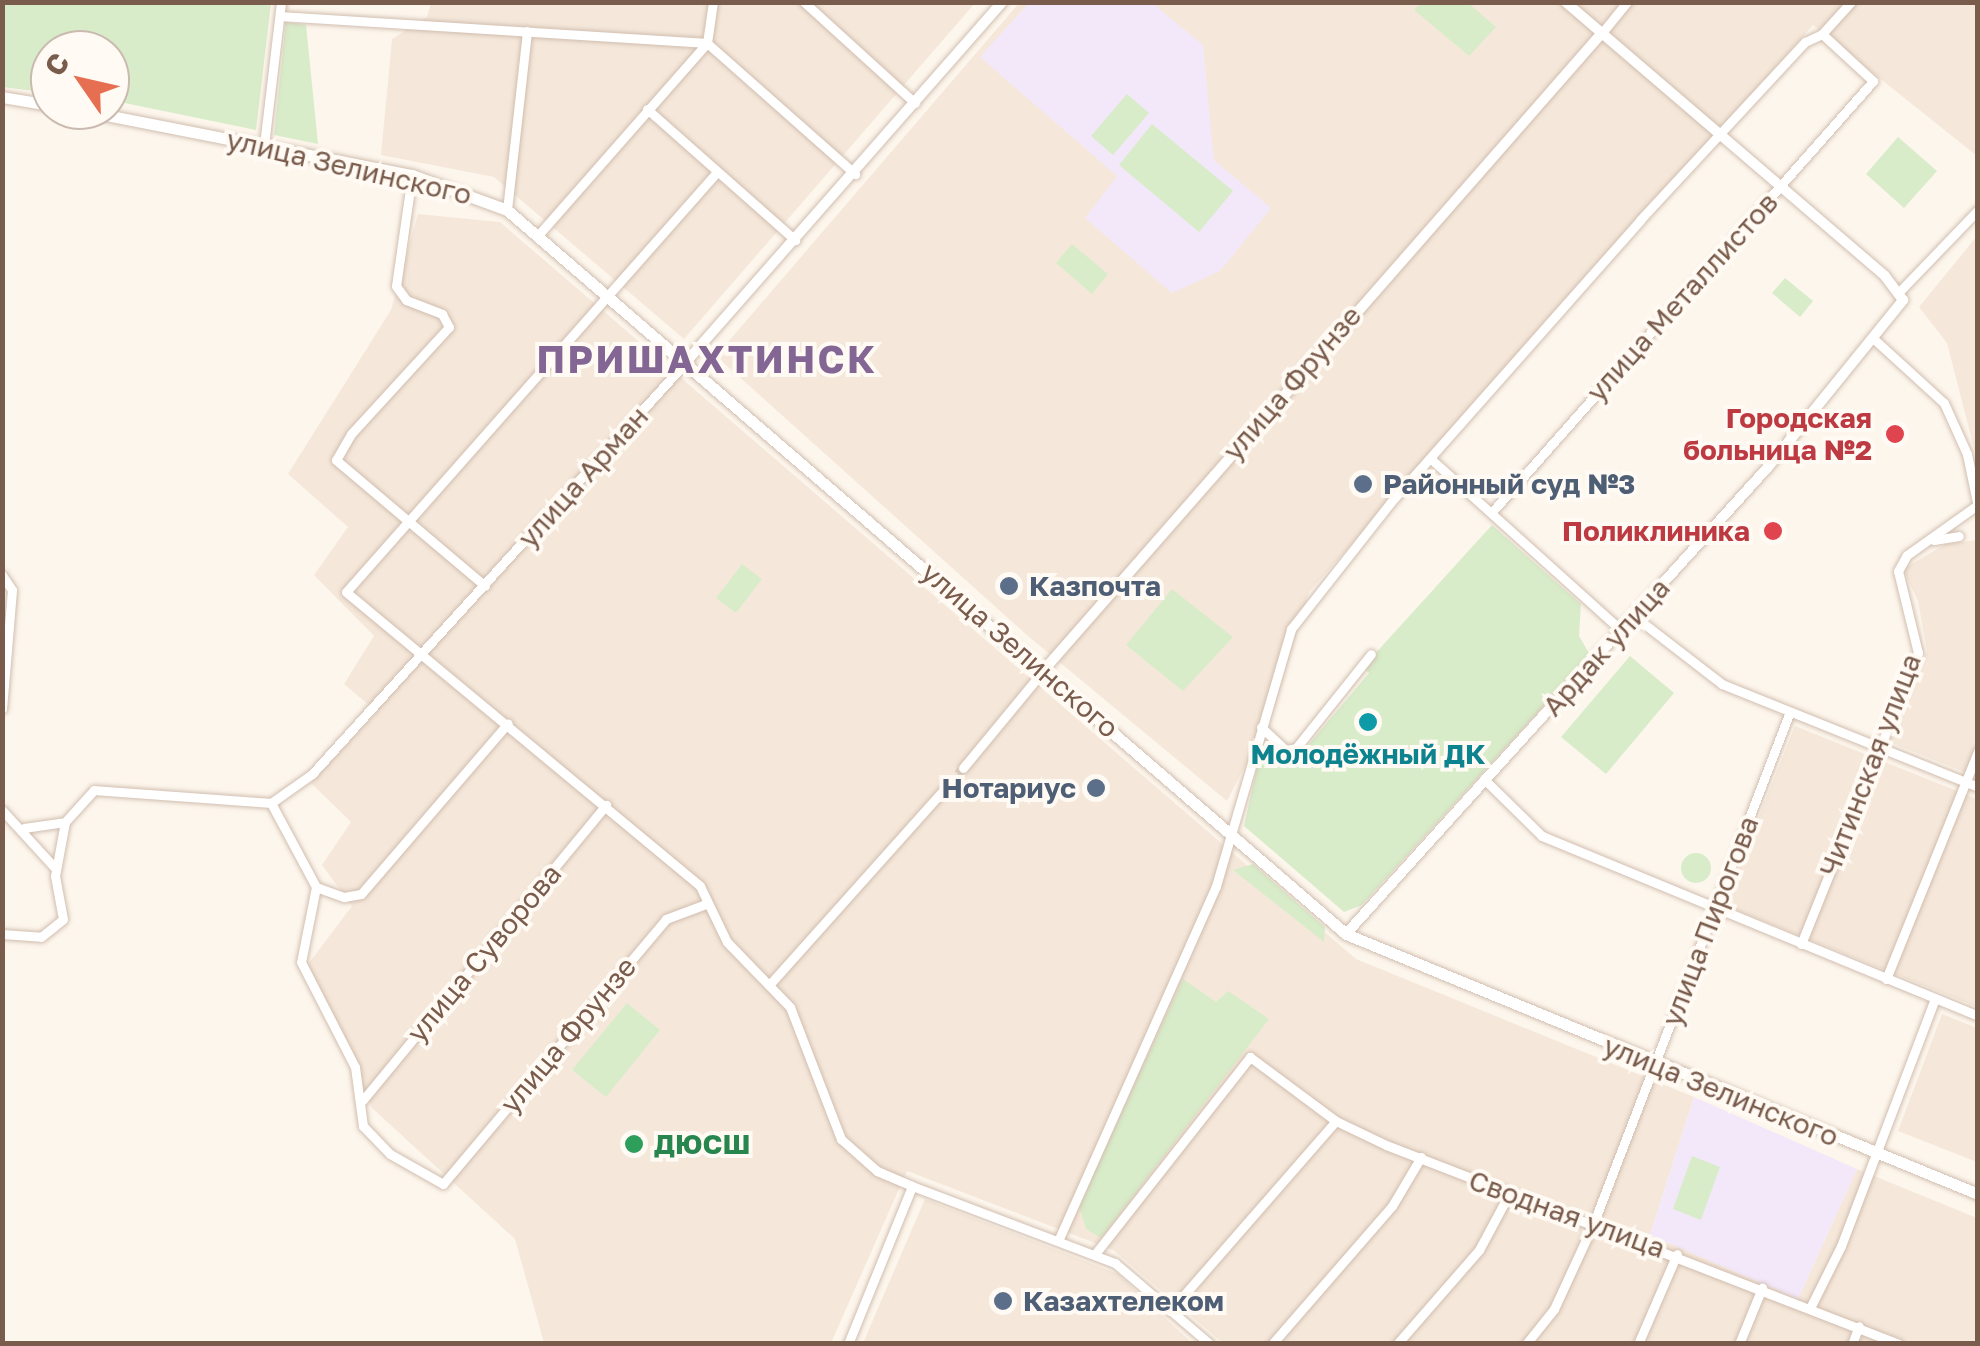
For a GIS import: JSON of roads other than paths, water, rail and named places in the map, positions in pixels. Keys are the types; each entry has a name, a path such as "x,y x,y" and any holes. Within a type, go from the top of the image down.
{"main road":[{"path":"2,98 30,102"},
{"name":"улица Зелинского","path":"130,120 412,176 508,210 540,233 1346,934 1655,1065 1978,1194"}],"street":[{"path":"264,146 281,2"},
{"path":"540,233 708,43 712,2"},
{"path":"804,2 915,103"},
{"name":"улица Арман","path":"271,804 312,774 424,654 796,240 1002,2"},
{"path":"1566,2 1900,292 1978,210"},
{"name":"улица Фрунзе","path":"963,768 1627,2"},
{"path":"1058,1240 1216,886 1291,629 1431,459 1640,220 1723,137 1805,42 1822,34 1851,2"},
{"path":"280,16 708,43 854,174"},
{"path":"508,210 527,30"},
{"name":"улица Металлистов","path":"1492,512 1872,81 1822,34"},
{"path":"647,108 796,240"},
{"path":"716,172 346,592 508,722 700,886 727,942 790,1008 840,1140 877,1171 1116,1263 1210,1344"},
{"path":"412,176 396,286 406,300 442,314 449,327 351,434 336,460 485,586"},
{"name":"Ардак улица","path":"1346,934 1634,616 1875,340 1900,311 1900,292"},
{"path":"1875,340 1944,402 1967,454 1977,507 1932,540"},
{"path":"1431,459 1621,630"},
{"path":"1932,540 1959,536"},
{"name":"Читинская улица","path":"1801,944 1918,653 1898,571 1907,555 1932,540"},
{"path":"2,574 12,590 2,709"},
{"path":"1634,616 1722,684 1788,714 1978,787"},
{"path":"1261,727 1286,750 1296,748 1371,654"},
{"name":"улица Пирогова","path":"1526,1344 1554,1309 1594,1222 1788,714"},
{"path":"316,888 344,897 361,894 508,722"},
{"path":"1886,978 1978,751"},
{"path":"1484,779 1542,836 1978,1016"},
{"path":"770,984 949,784"},
{"path":"2,934 53,932 63,919 55,868 64,822 94,790 271,804 316,888 301,962 356,1066 362,1101"},
{"name":"улица Суворова","path":"362,1101 606,805"},
{"path":"2,810 24,828 55,868"},
{"path":"24,828 64,822"},
{"name":"улица Фрунзе","path":"362,1101 363,1126 390,1154 443,1184 666,919 706,904"},
{"path":"1811,1306 1877,1154 1934,999"},
{"name":"Сводная улица","path":"1095,1254 1250,1056 1336,1121 1508,1196 1594,1222 1899,1344"},
{"path":"1170,1311 1336,1121"},
{"path":"1272,1344 1392,1206 1421,1157"},
{"path":"848,1344 912,1186"},
{"path":"1397,1344 1478,1250 1508,1196"},
{"path":"1638,1344 1676,1254"},
{"path":"1739,1344 1762,1288"},
{"path":"1852,1344 1859,1326"}],"tunnel":[{"path":"949,784 963,768"}],"place":[{"name":"Городская больница №2","path":"1895,434"},
{"name":"Районный суд №3","path":"1363,484"},
{"name":"Поликлиника","path":"1773,531"},
{"name":"Казпочта","path":"1009,586"},
{"name":"Молодёжный ДК","path":"1368,722"},
{"name":"Нотариус","path":"1096,788"},
{"name":"ДЮСШ","path":"634,1144"},
{"name":"Казахтелеком","path":"1003,1301"}],"district":[{"name":"ПРИШАХТИНСК","path":"707,359"}]}
